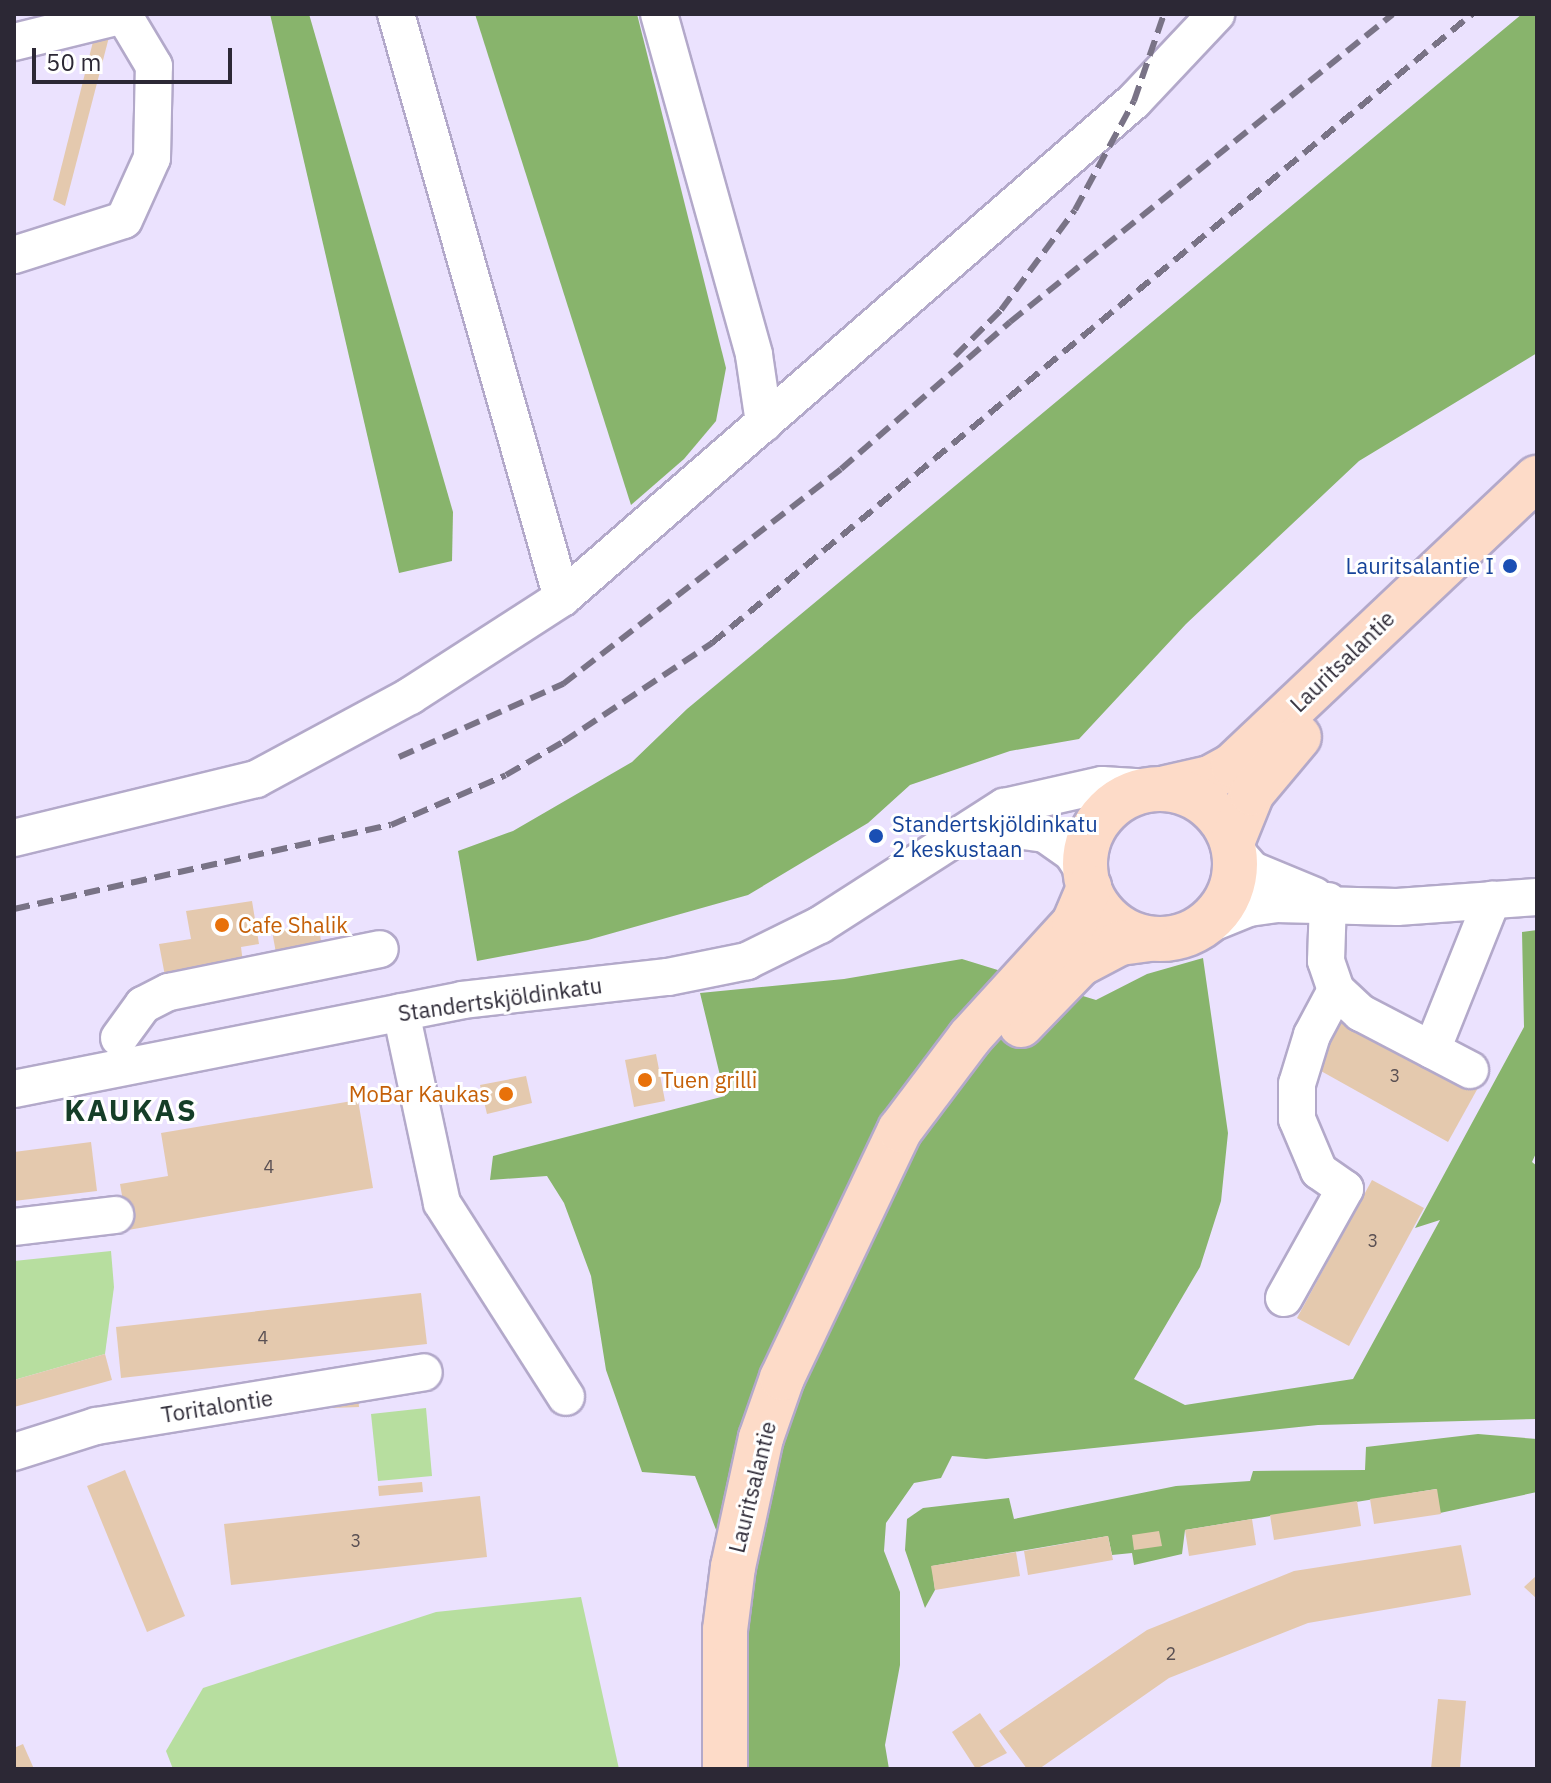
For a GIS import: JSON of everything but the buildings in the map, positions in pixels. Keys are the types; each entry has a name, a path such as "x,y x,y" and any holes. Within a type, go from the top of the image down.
{"main road":[{"name":"Lauritsalantie","path":"1159,788 1210,778 1233,765 1537,478"},
{"name":"Lauritsalantie","path":"1233,844 1240,814 1272,767 1425,604 1505,511"},
{"path":"1159,788 1203,802 1219,815 1233,844 1227,895 1202,927 1180,937 1148,939 1108,918 1087,880 1092,836 1102,819 1131,795 1159,788"},
{"name":"Lauritsalantie","path":"725,1769 725,1630 747,1493 782,1378 900,1130 934,1080 1074,923 1087,880"},
{"name":"Lauritsalantie","path":"855,1222 926,1130 1080,964 1120,943 1148,939"}],"street":[{"path":"396,14 562,598"},
{"path":"659,14 754,355 764,423"},
{"path":"14,838 256,779 410,696 562,598 1134,101 1216,14"},
{"path":"14,42 124,15 154,66 152,158 124,220 14,255"},
{"name":"Standertskjöldinkatu","path":"14,1089 487,996 668,977 747,961 820,925 984,817 1030,799 1102,785 1159,788"},
{"name":"Standertskjöldinkatu","path":"956,837 1025,829 1059,842 1087,880"},
{"path":"1233,844 1252,870 1328,901"},
{"path":"1202,927 1249,908 1328,901 1397,907 1537,897"},
{"path":"1432,1050 1492,900"},
{"path":"1328,901 1326,961 1336,990 1361,1013 1470,1070"},
{"path":"119,1038 143,1005 169,992 380,949"},
{"path":"1284,1298 1345,1189 1319,1171 1297,1119 1297,1084 1312,1035 1336,990"},
{"path":"401,1012 442,1203 566,1397"},
{"path":"14,1227 115,1215"},
{"name":"Toritalontie","path":"14,1452 96,1426 424,1372"}],"green space":[{"path":"270,14 309,14 453,512 452,561 399,573"},
{"path":"475,14 637,14 726,368 716,421 684,459 631,505"},
{"path":"1522,14 1537,14 1537,353 1359,461 1186,624 1079,739 1010,751 910,785 868,823 748,895 588,940 477,961 458,851 513,831 632,762 687,709"},
{"path":"1537,930 1537,1151 1532,1162 1537,1166 1537,1419 1318,1425 986,1459 952,1456 941,1478 914,1483 886,1523 884,1551 900,1592 900,1665 885,1745 889,1769 743,1769 747,1609 695,1476 642,1472 606,1370 591,1276 564,1203 547,1176 490,1180 493,1156 725,1096 700,993 844,979 962,959 1096,1000 1147,974 1203,958 1228,1133 1221,1201 1200,1267 1134,1379 1185,1405 1353,1379 1440,1220 1415,1228 1524,1027 1522,932"},
{"path":"111,1251 114,1287 105,1354 14,1380 14,1261"},
{"path":"426,1408 432,1476 378,1481 371,1414"},
{"path":"1478,1434 1537,1439 1537,1492 1440,1513 1436,1489 1185,1530 1182,1554 1134,1565 1132,1553 1112,1555 1108,1536 932,1566 935,1590 925,1608 905,1550 907,1519 923,1508 1009,1498 1014,1519 1176,1486 1250,1481 1253,1471 1365,1470 1366,1447"},
{"path":"581,1597 619,1769 173,1769 166,1751 203,1688 436,1612"}],"railway":[{"path":"955,356 1001,310 1075,210 1134,101 1164,14"},
{"path":"399,757 563,684 841,469 1010,322 1393,14"},
{"path":"14,909 391,825 506,775 563,742 712,643 1472,14"}],"place":[{"name":"Lauritsalantie I","path":"1510,566"},
{"name":"Standertskjöldinkatu 2 keskustaan","path":"876,836"},
{"name":"Cafe Shalik","path":"222,925"},
{"name":"Tuen grilli","path":"645,1080"},
{"name":"MoBar Kaukas","path":"506,1094"}],"district":[{"name":"KAUKAS","path":"131,1110"}]}
